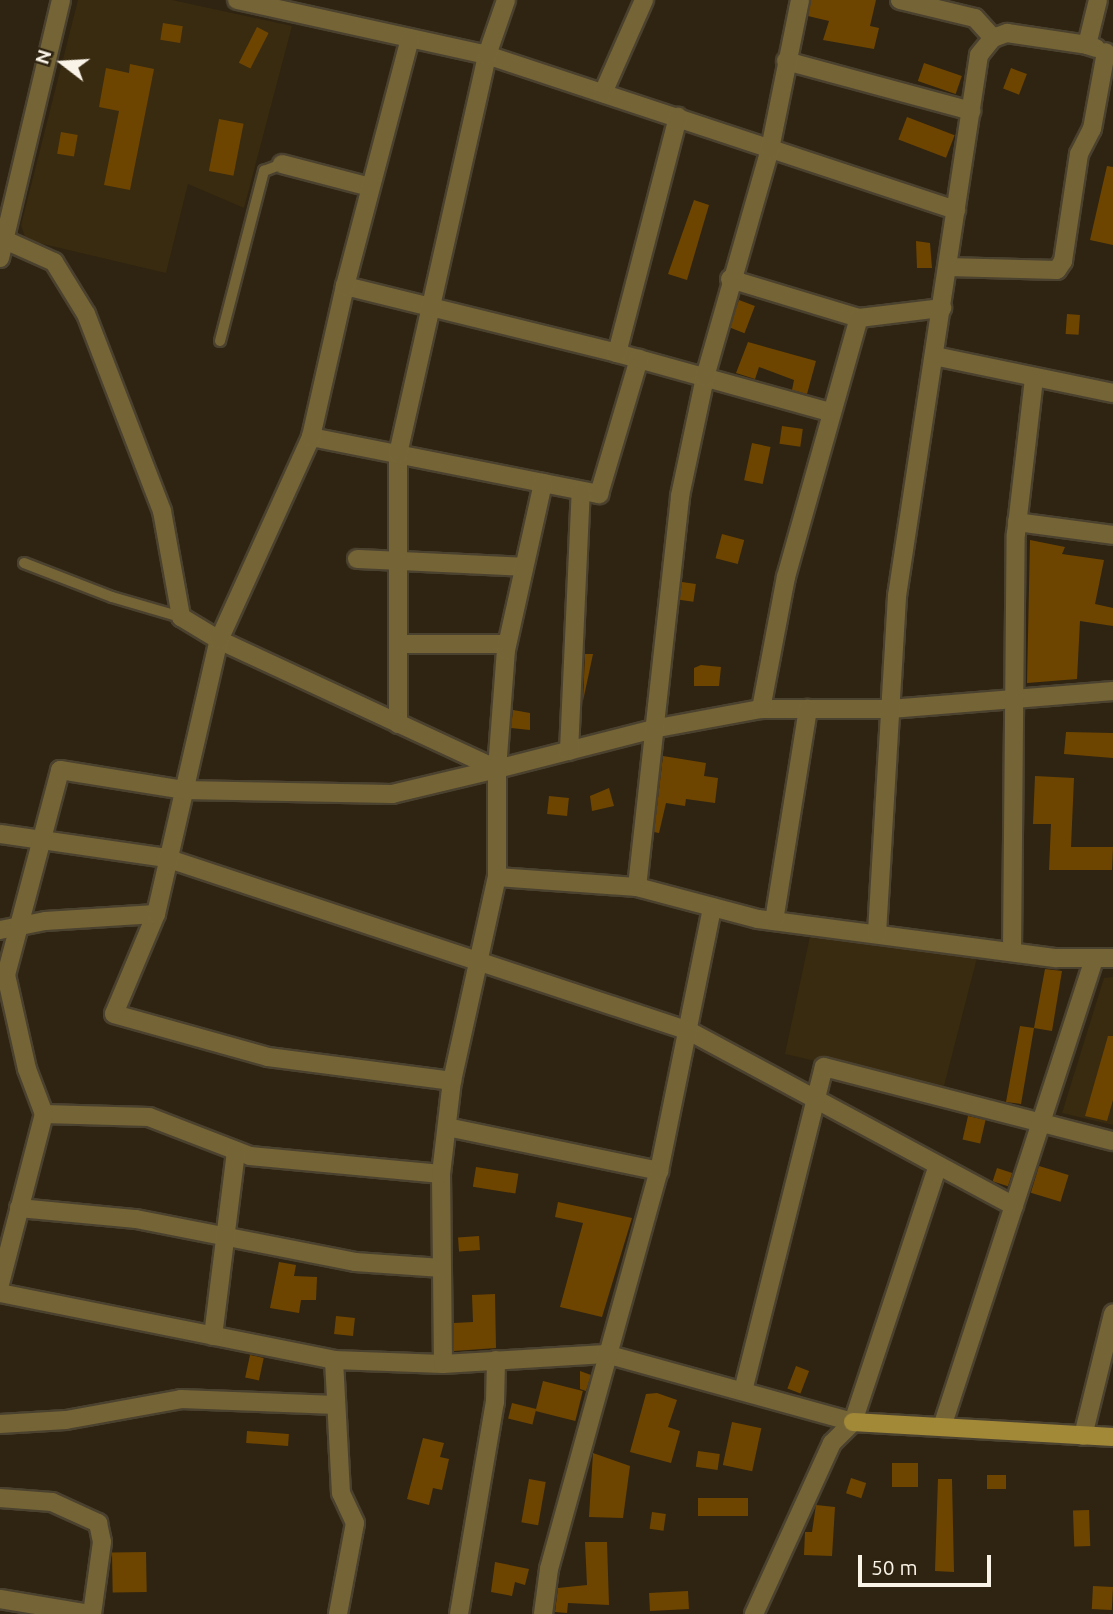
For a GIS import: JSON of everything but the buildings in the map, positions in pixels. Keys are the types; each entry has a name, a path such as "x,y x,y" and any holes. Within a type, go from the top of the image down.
{"street":[{"path":"0,258 61,0"},
{"path":"398,724 398,454 487,55 506,0"},
{"path":"603,93 644,0"},
{"path":"637,887 658,728 680,495 705,377 730,279 770,149 800,0"},
{"path":"900,0 975,18 993,38"},
{"path":"1087,46 1098,0"},
{"path":"242,1 487,55 956,210"},
{"path":"877,933 897,596 979,55 993,38 1007,33 1087,46 1110,53 1092,130 1079,154 1063,261 1057,270 948,267"},
{"path":"410,38 345,286 311,437 219,640 166,858 156,914 114,1014 268,1057 452,1081"},
{"path":"786,61 971,111"},
{"path":"617,353 678,117"},
{"path":"282,164 370,187"},
{"path":"5,240 54,262 86,314 162,511 181,617 219,640 497,769"},
{"path":"730,279 859,318 942,308"},
{"path":"345,286 617,353 830,412"},
{"path":"761,709 786,577 830,412 859,318"},
{"path":"934,356 1034,379 1113,393"},
{"path":"311,437 599,494 639,359"},
{"path":"1012,951 1018,699 1017,523 1034,379"},
{"path":"443,1364 441,1174 452,1081 497,877 497,769 507,644 543,483"},
{"path":"569,751 581,491"},
{"path":"1017,523 1113,534"},
{"path":"357,559 524,567"},
{"path":"398,644 507,644"},
{"path":"0,1284 44,1114 27,1069 6,975 61,770 183,790 393,794 658,728 761,709 890,709 1113,691"},
{"path":"774,921 808,709"},
{"path":"0,834 166,858 480,959 689,1031 816,1103 1014,1206"},
{"path":"497,877 637,887 774,921 1012,951 1113,958"},
{"path":"543,1614 550,1569 606,1353 659,1171 712,907"},
{"path":"0,930 156,914"},
{"path":"942,1427 1094,958"},
{"path":"743,1391 824,1068 1113,1141"},
{"path":"44,1114 149,1117 250,1156 441,1174"},
{"path":"447,1127 659,1171"},
{"path":"213,1336 236,1151"},
{"path":"754,1614 832,1444 853,1422 937,1168"},
{"path":"19,1208 136,1219 355,1262 442,1268"},
{"path":"0,1293 334,1360 443,1364 606,1353 853,1422 1113,1437"},
{"path":"1083,1436 1113,1314"},
{"path":"334,1360 341,1493 355,1523 338,1614"},
{"path":"459,1614 495,1402 496,1360"},
{"path":"0,1424 66,1420 181,1399 336,1405"},
{"path":"0,1498 52,1502 98,1523 102,1542 91,1614 0,1599"}],"lane":[{"path":"220,341 264,171 282,164"},
{"path":"24,563 112,597 181,617"}],"shaded area":[{"path":"78,0 172,0 292,26 244,208 188,184 166,273 26,240 21,225"},
{"path":"810,936 979,950 943,1090 785,1054"},
{"path":"1113,977 1113,1125 1062,1113 1104,978"}]}
